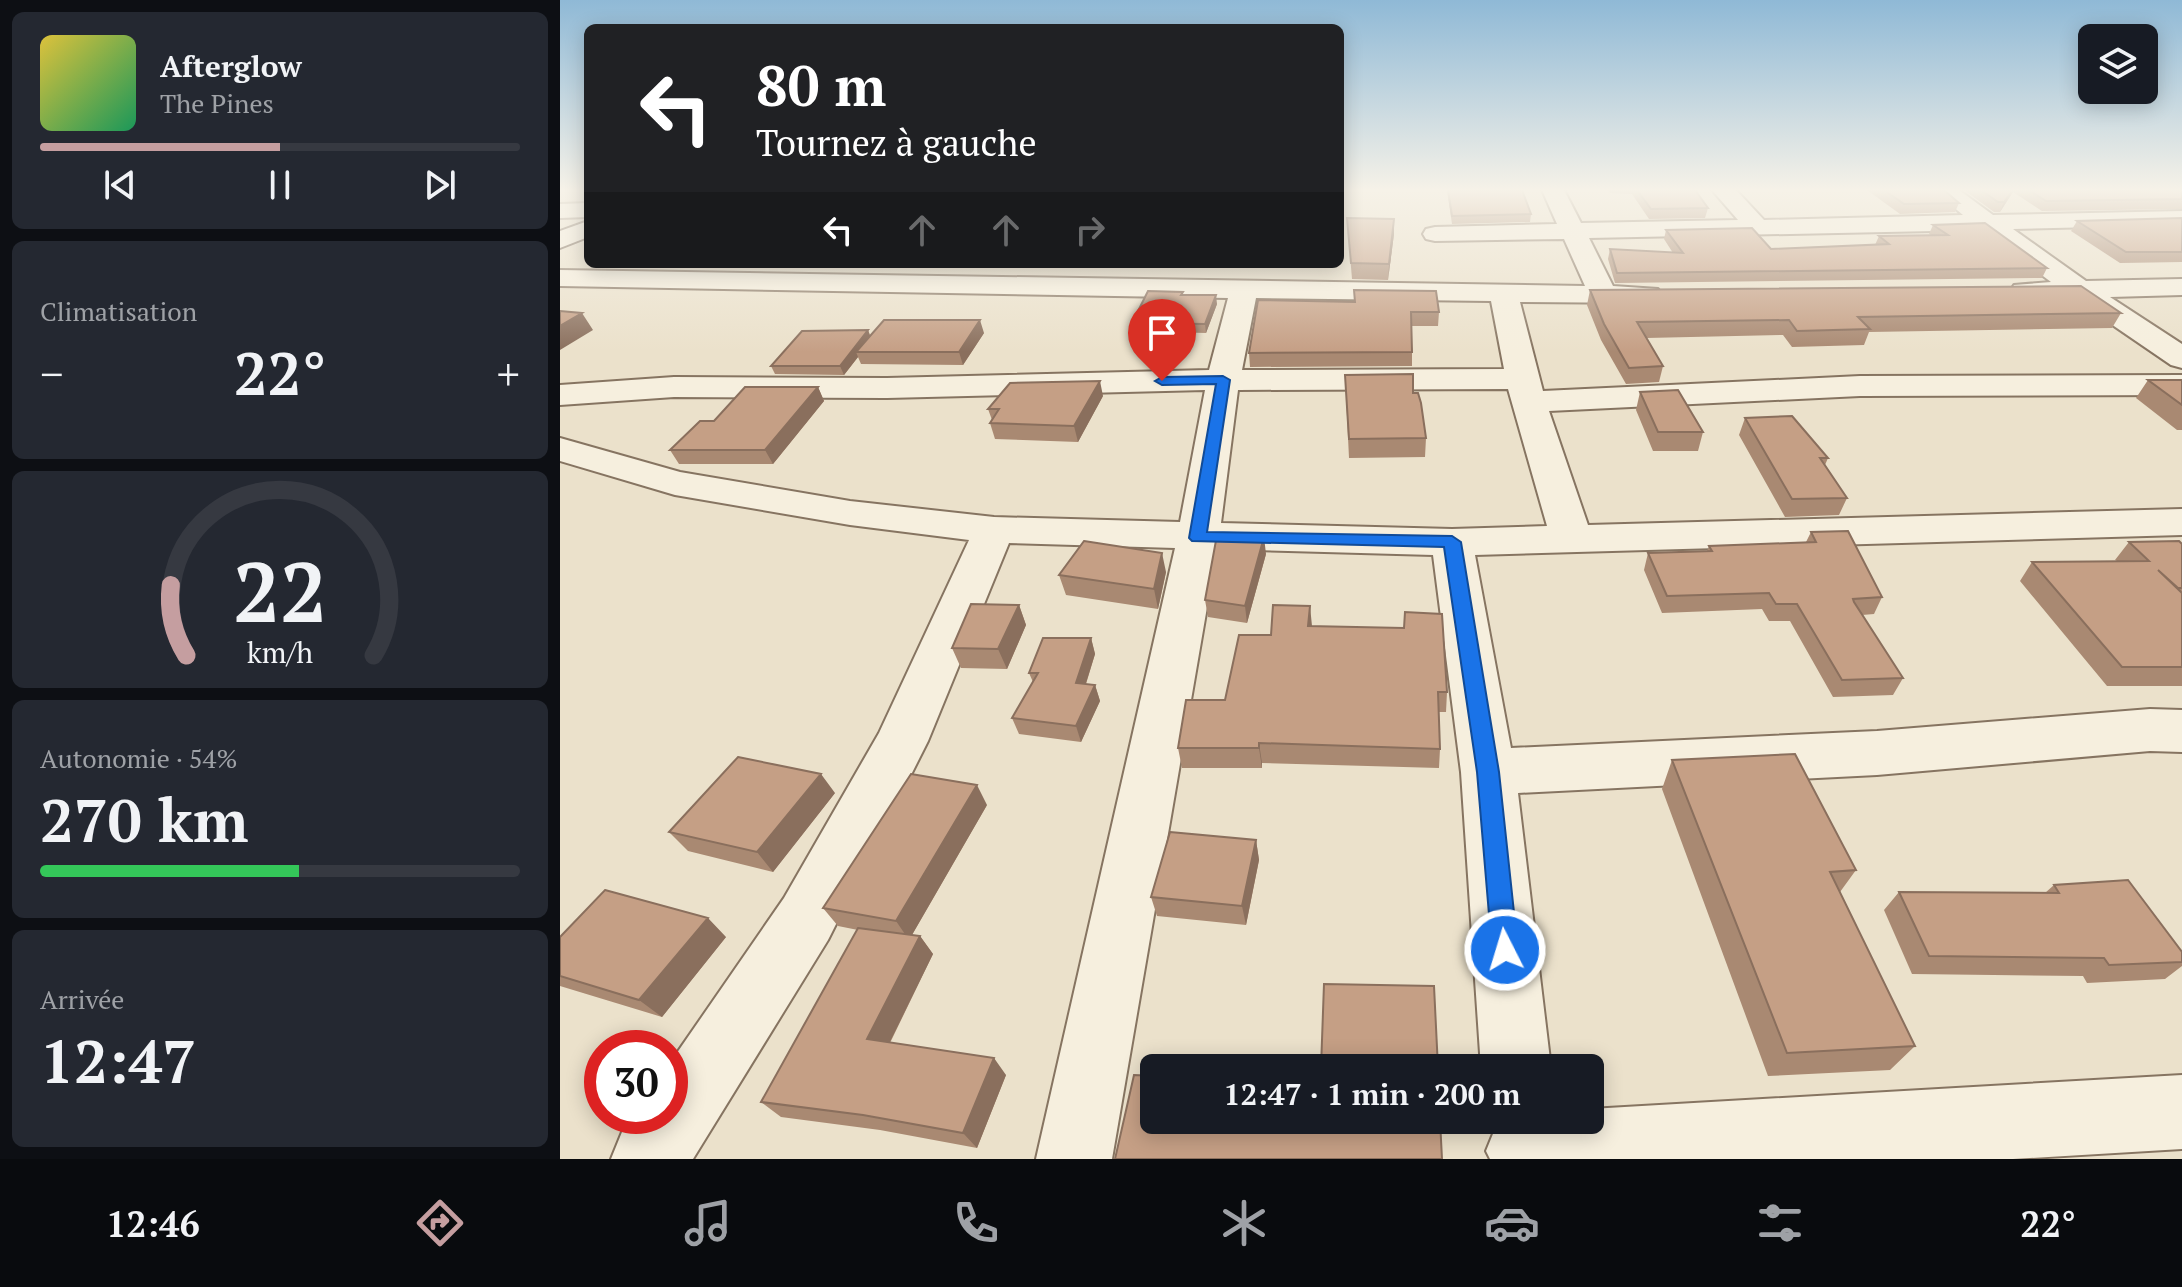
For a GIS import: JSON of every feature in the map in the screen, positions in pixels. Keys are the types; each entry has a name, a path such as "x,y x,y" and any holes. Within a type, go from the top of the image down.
{"street":[{"path":"1578,244 1603,295"},
{"path":"2017,244 2182,358"},
{"path":"824,283 843,268"},
{"path":"560,278 824,283 1025,276 1244,289 1682,295"},
{"path":"2001,291 2182,287"},
{"path":"1074,1159 1198,538 1223,380 1244,289"},
{"path":"1504,293 1526,390 1572,539"},
{"path":"560,395 674,387 887,388 1223,380 1526,390 2182,385"},
{"path":"560,449 675,483 850,513 994,530 1198,538 1452,542 2182,522"},
{"path":"649,1159 806,919 902,741 994,530"},
{"path":"1452,542 1488,772 1515,1054"},
{"path":"1488,772 1877,753 2150,730 2182,731"},
{"path":"1524,1143 2182,1112"}],"building":[{"path":"1349,244 1391,244 1389,264 1351,263"},
{"path":"1676,244 1767,244 1771,249 1887,244 2014,244 2047,268 1617,273 1610,249 1683,253"},
{"path":"2113,244 2182,244 2182,252 2126,252"},
{"path":"2081,286 2121,313 1858,317 1870,329 1797,331 1789,320 1637,322 1663,366 1629,368 1604,324 1590,290"},
{"path":"1354,290 1436,291 1439,312 1411,312 1412,352 1249,353 1258,300 1355,302"},
{"path":"1148,291 1216,295 1205,324 1132,323"},
{"path":"560,311 582,313 560,326"},
{"path":"884,320 980,320 959,352 856,352"},
{"path":"868,330 840,366 771,366 802,331"},
{"path":"1413,374 1413,393 1418,393 1421,403 1426,438 1349,439 1345,375"},
{"path":"2148,380 2182,380 2182,405"},
{"path":"1100,381 1074,426 990,423 999,409 988,409 1010,383"},
{"path":"745,387 818,387 765,450 670,450 700,421 714,421"},
{"path":"1678,390 1703,432 1658,432 1640,392"},
{"path":"1792,416 1828,458 1820,458 1847,498 1792,499 1745,418"},
{"path":"1848,531 1882,597 1853,599 1854,602 1903,678 1842,680 1797,604 1776,604 1769,593 1667,596 1648,553 1712,551 1709,546 1816,542 1811,532"},
{"path":"1217,535 1264,537 1245,606 1205,600"},
{"path":"1084,541 1162,553 1154,589 1059,575"},
{"path":"2179,541 2182,544 2182,588 2158,570 2182,593 2182,667 2122,667 2032,562 2149,561 2129,542"},
{"path":"971,604 1019,605 998,649 952,648"},
{"path":"1273,605 1310,606 1308,626 1404,628 1405,612 1442,614 1447,692 1438,692 1440,749 1259,743 1259,748 1178,748 1186,700 1225,700 1239,635 1271,635"},
{"path":"1043,638 1091,638 1076,683 1095,685 1076,726 1012,718 1038,673 1029,673"},
{"path":"1795,754 1856,870 1830,872 1915,1046 1787,1053 1672,760"},
{"path":"738,757 821,774 757,852 669,832"},
{"path":"911,774 977,785 896,921 823,908"},
{"path":"1170,832 1256,840 1242,906 1151,897"},
{"path":"2128,880 2182,952 2182,962 2109,965 2104,958 1929,956 1899,892 2059,893 2054,885"},
{"path":"605,890 708,918 639,1000 560,976 560,937"},
{"path":"858,928 920,936 867,1039 994,1058 963,1133 863,1115 761,1102"},
{"path":"1324,984 1434,986 1437,1054 1322,1054"},
{"path":"1134,1075 1140,1075 1140,1134 1441,1134 1442,1159 1115,1159"}],"route":[{"path":"1162,381 1223,380 1198,538 1452,542 1488,772 1505,950"}]}
